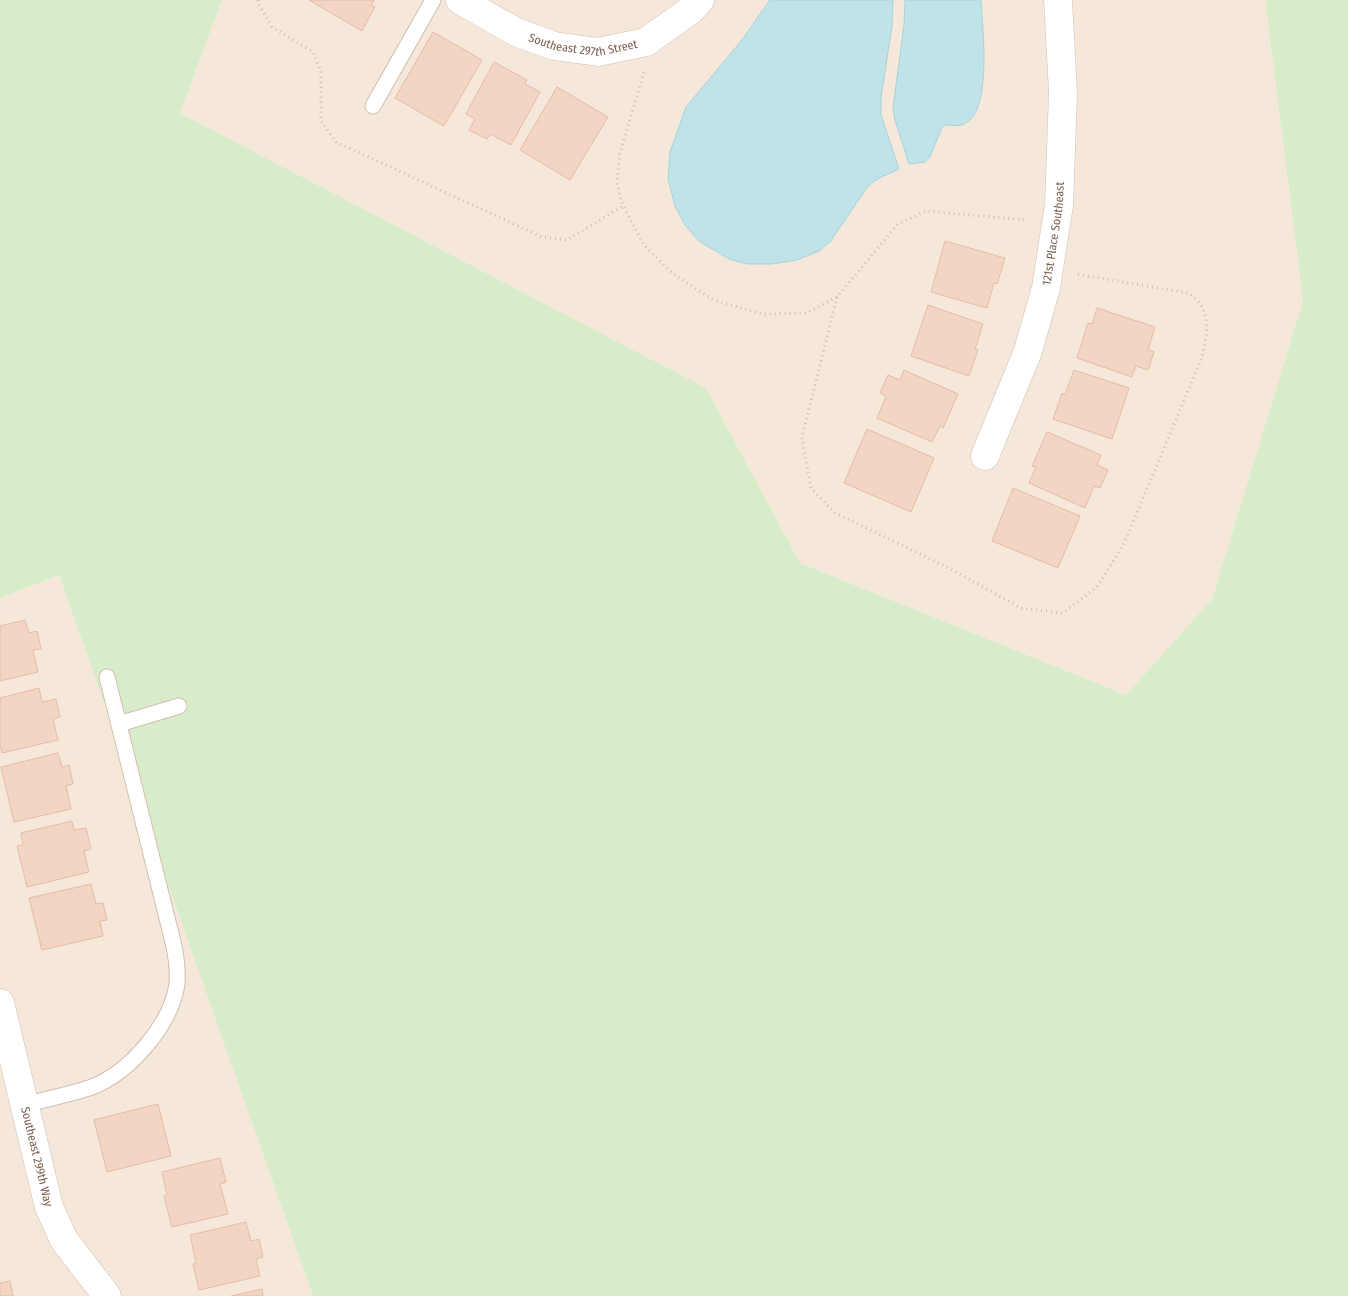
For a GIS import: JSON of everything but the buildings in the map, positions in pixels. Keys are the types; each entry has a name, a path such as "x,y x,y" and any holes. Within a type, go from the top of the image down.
{"street":[{"name":"Southeast 297th Street","path":"460,0 516,32 554,46 598,52 646,42 692,10 700,0"},
{"name":"121st Place Southeast","path":"985,456 1028,351 1046,288 1059,205 1063,92 1058,0"},
{"name":"Southeast 299th Way","path":"0,1003 49,1207 64,1240 107,1296"}],"lane":[{"path":"373,106 433,0"},
{"path":"25,1105 92,1087 114,1075 131,1061 161,1025 171,1004 176,984 177,960 173,942 107,677"},
{"path":"119,724 179,706"}],"path":[{"path":"258,0 258,4 272,27 313,52 322,72 321,121 336,142 542,237 567,240 623,206"},
{"path":"646,42 644,71 620,153 617,184 623,206 644,245 672,272 713,300 762,314 807,313 836,297 898,224 926,211 1056,223"}],"shaded area":[{"path":"222,0 1265,0 1303,301 1212,599 1126,695 800,563 706,388 180,113"},
{"path":"59,575 313,1296 0,1296 0,598"}],"green space":[{"path":"0,0 222,0 180,113 706,388 800,563 1126,695 1212,599 1303,301 1265,0 1348,0 1348,1296 313,1296 59,575 0,598"}],"water":[{"path":"770,0 893,0 892,26 881,97 881,115 899,169 879,178 868,186 830,242 819,251 797,260 772,264 747,264 729,259 699,241 685,225 675,206 668,179 670,152 686,107 742,40"},
{"path":"905,0 981,0 984,49 982,89 978,106 971,118 961,125 945,125 942,127 930,157 925,162 909,164 893,108 904,25"}]}
